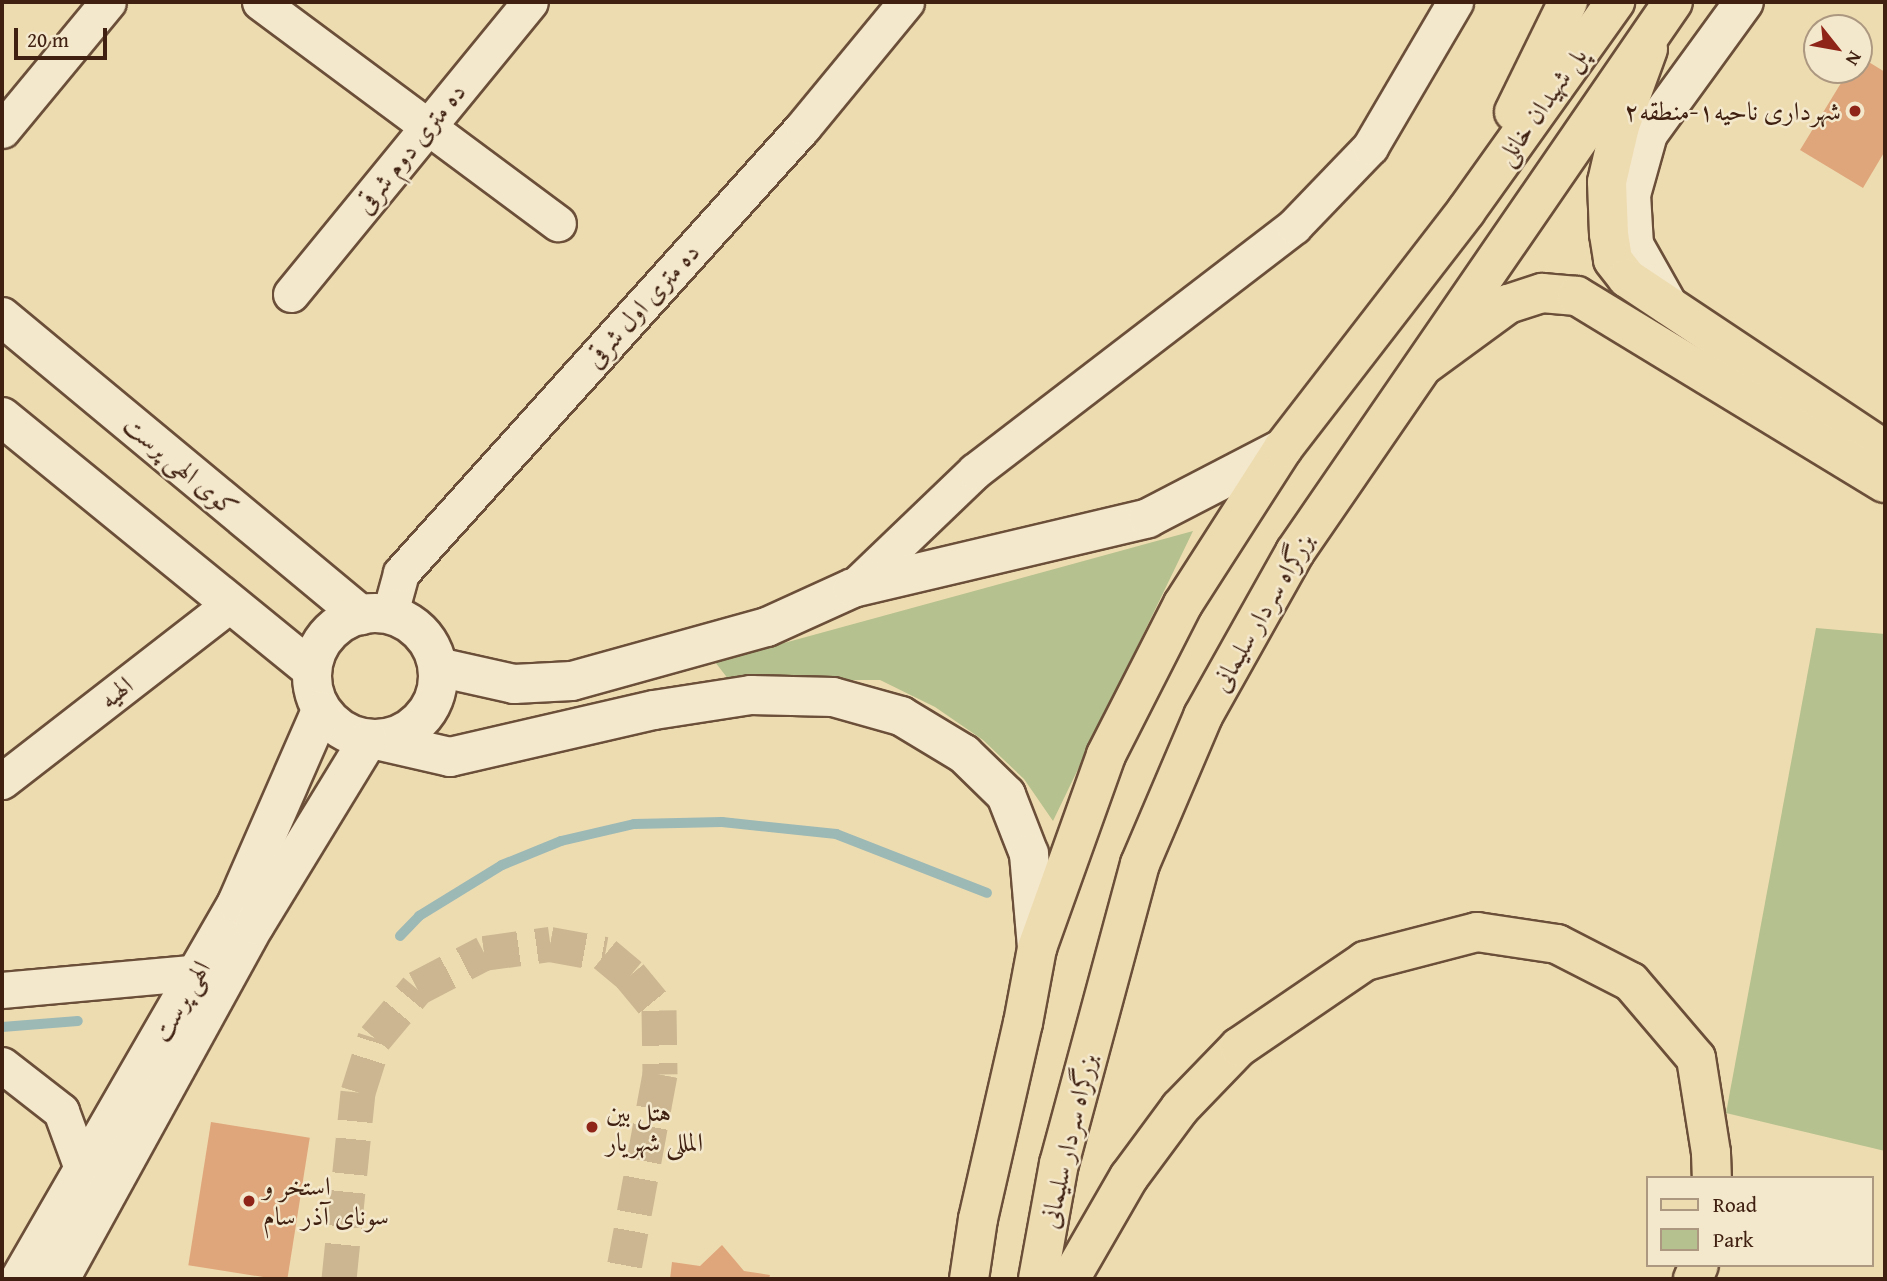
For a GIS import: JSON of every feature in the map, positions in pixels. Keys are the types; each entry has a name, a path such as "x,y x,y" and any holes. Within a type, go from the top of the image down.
{"main road":[{"path":"969,1279 978,1219 1023,1023 1037,948 1106,755 1183,604 1283,448 1466,211 1568,2"},
{"name":"پل شهیدان خانلی","path":"1466,211 1615,2"},
{"path":"1668,305 1634,245 1631,195 1648,134 1744,2"},
{"path":"1665,13 1620,126 1607,182 1613,260 1627,278 1885,450"},
{"name":"بزرگراه سردار سلیمانی","path":"1038,1279 1059,1164 1140,864 1203,716 1295,552 1416,372 1665,13"},
{"path":"1416,372 1508,304 1542,293 1577,296 1885,483"},
{"name":"کوی الهی پرست","path":"2,317 376,614"},
{"path":"2,417 312,670"},
{"path":"438,667 514,684 572,681 767,627 853,588 1148,518 1283,448"},
{"path":"372,740 397,736 415,725 429,709 437,689 438,667 432,648 421,633 376,614 347,619 330,632 317,650 312,670 313,692 321,711 334,725 350,735 372,740 450,757 654,710 751,695 833,697 901,716 964,754 1006,795 1029,854 1037,948"},
{"name":"الهی پرست","path":"20,1279 237,903 321,711"},
{"name":"الهی پرست","path":"60,1279 255,925 372,740"},
{"path":"1070,1279 1129,1177 1180,1108 1239,1047 1365,961 1477,932 1557,944 1631,982 1696,1058 1711,1153 1712,1176"}],"street":[{"path":"2,130 108,2"},
{"path":"260,2 558,223"},
{"name":"ده متری دوم شرقی","path":"290,294 530,2"},
{"name":"ده متری اول شرقی","path":"376,614 401,573 803,127 906,2"},
{"path":"853,588 975,471 1294,226 1370,147 1455,2"},
{"name":"الهیه","path":"2,781 230,604"},
{"path":"2,990 198,972"},
{"path":"2,1065 61,1111 83,1171"}],"green space":[{"path":"1193,531 1053,821 1024,779 983,740 935,707 880,680 729,680 715,662"},
{"path":"1816,628 1885,634 1885,1151 1726,1113"}],"building":[{"name":"شهرداری ناحیه۱-منطقه۲","path":"1873,65 1885,72 1885,151 1863,188 1800,150 1840,84 1873,84"},
{"name":"استخر و سونای آذر سام","path":"211,1122 310,1138 287,1279 188,1265"},
{"path":"722,1245 744,1271 770,1275 769,1279 670,1279 672,1262 700,1266"}],"waterway":[{"path":"400,936 419,916 502,865 561,841 634,824 722,822 836,834 987,893"},
{"path":"2,1027 78,1021"}],"tunnel":[{"path":"339,1279 358,1092 375,1038 417,988 484,953 550,944 605,954 630,975 659,1010 660,1074 622,1279"}],"place":[{"name":"شهرداری ناحیه۱-منطقه۲","path":"1855,111"},
{"name":"هتل بین المللی شهریار","path":"592,1127"},
{"name":"استخر و سونای آذر سام","path":"249,1201"}]}
